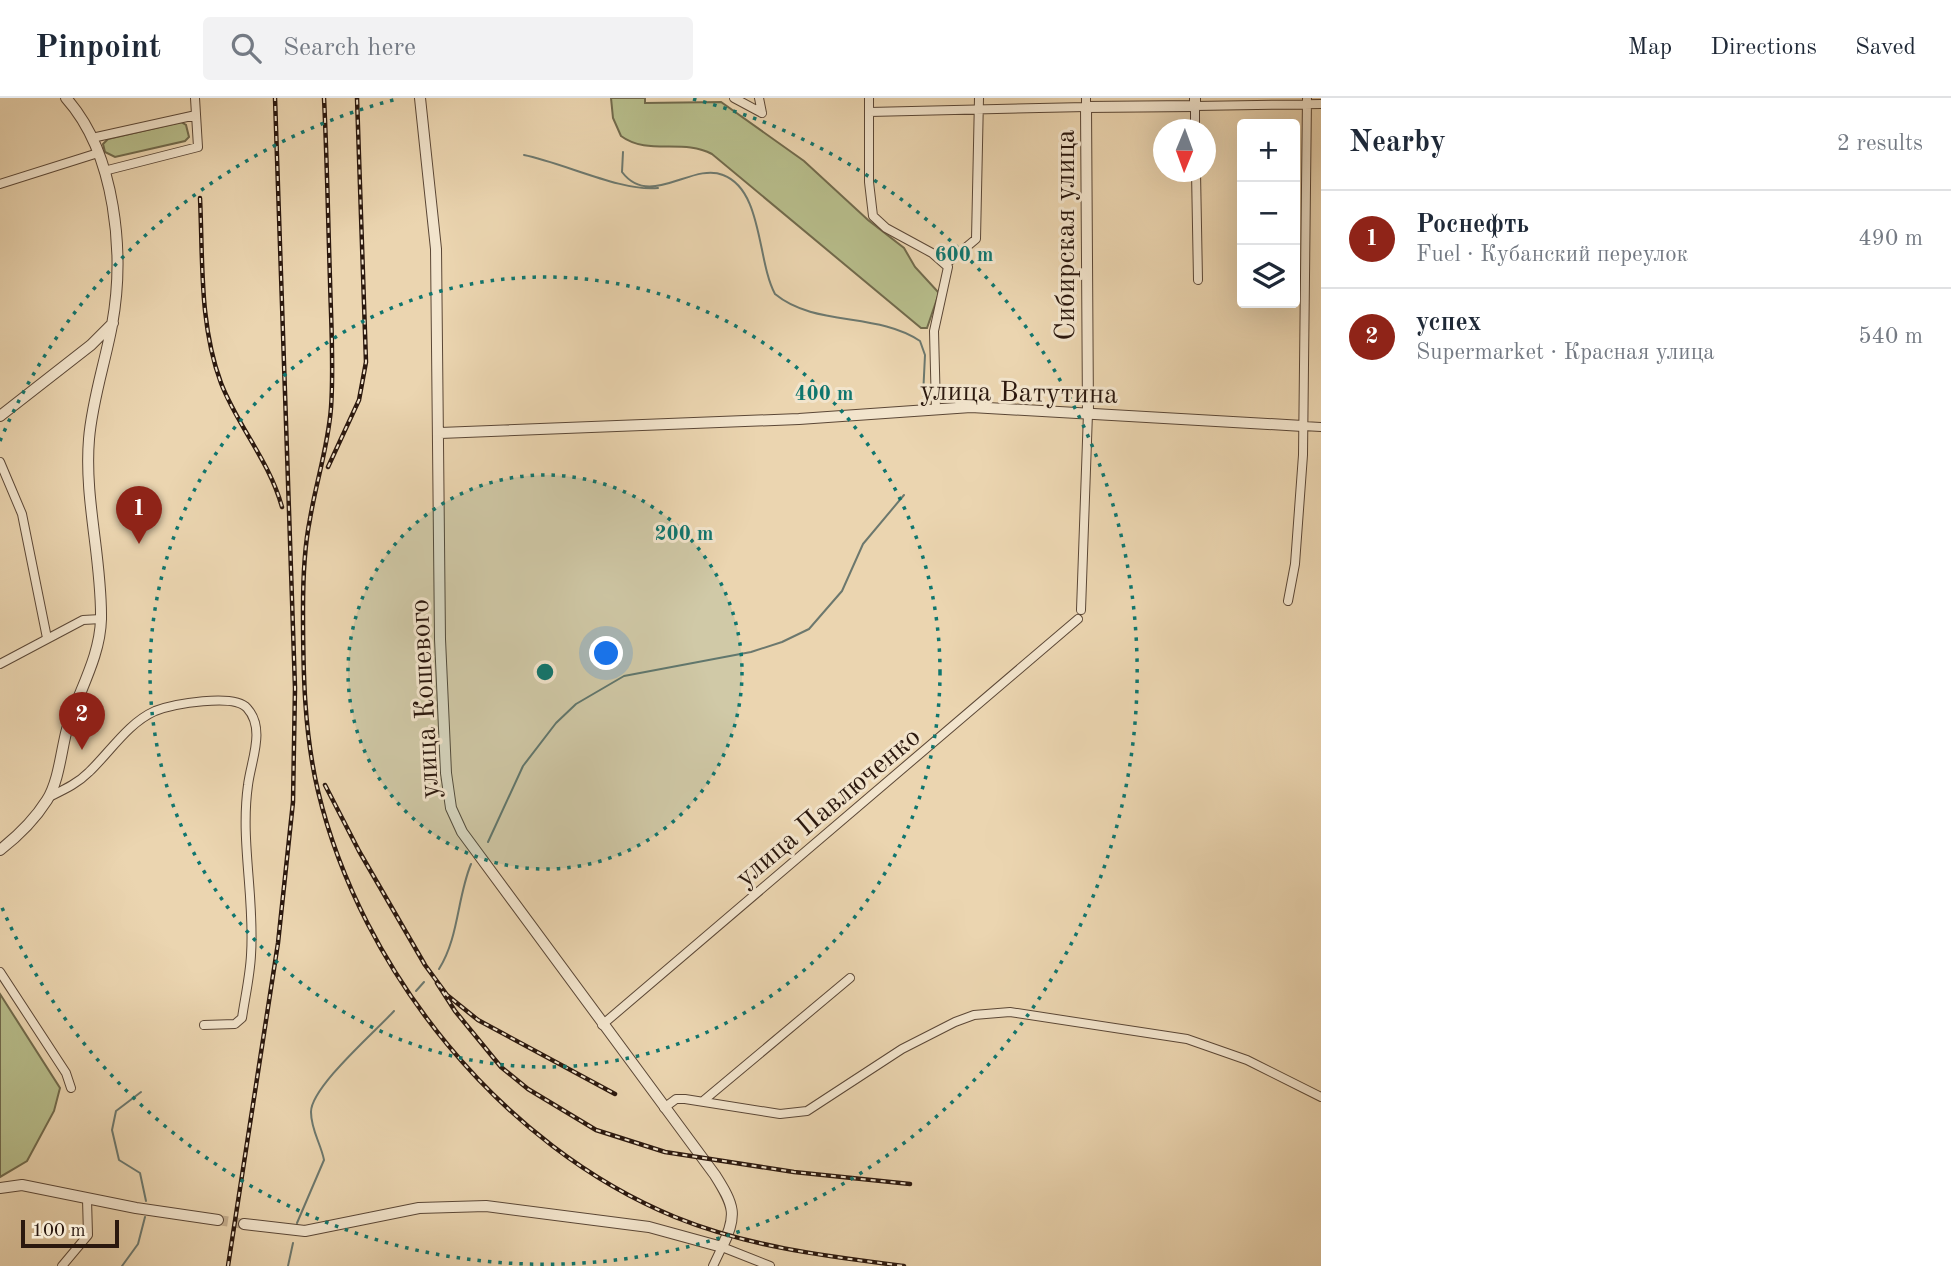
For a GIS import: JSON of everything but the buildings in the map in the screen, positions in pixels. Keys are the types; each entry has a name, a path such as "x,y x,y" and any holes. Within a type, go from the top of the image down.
{"street":[{"path":"0,850 36,816 49,797 81,688 93,665 101,619 89,439 113,322 117,248 104,172 98,153 92,138 66,98"},
{"path":"104,172 198,147 195,98"},
{"name":"улица Кошевого","path":"421,98 436,249 440,433 440,639 446,773 451,808 462,832 602,1025 716,1175 730,1199 734,1217 722,1247"},
{"path":"734,98 762,113 759,98"},
{"path":"869,98 869,182 873,216 886,228 946,264"},
{"path":"946,264 976,239 979,98"},
{"path":"869,112 978,111 1086,102 1307,101 1321,104"},
{"path":"1288,601 1295,564 1303,426 1307,101"},
{"name":"Сибирская улица","path":"1086,102 1088,413"},
{"path":"92,138 197,115"},
{"path":"0,184 98,153"},
{"path":"1196,182 1198,279"},
{"path":"936,410 934,331 946,286 946,264"},
{"path":"0,416 91,345 113,322"},
{"name":"улица Ватутина","path":"440,433 645,426 971,407 1321,427"},
{"name":"улица Павлюченко","path":"602,1025 1059,638 1079,615 1088,413"},
{"path":"0,462 22,514 47,638"},
{"path":"0,664 83,620 101,619"},
{"path":"49,797 71,787 89,773 115,744 152,712 182,704 229,699 243,703 253,716 257,737 248,785 246,821 251,955 242,1018 235,1024 204,1025"},
{"path":"0,971 66,1073 71,1088"},
{"path":"703,1101 850,978"},
{"path":"664,1108 677,1099 780,1114 807,1111 902,1049 956,1022 982,1014 1010,1012 1187,1039 1247,1060 1321,1097"},
{"path":"0,1188 22,1185 87,1199 218,1220"},
{"path":"62,1266 88,1235 87,1199"},
{"path":"244,1224 305,1231 419,1208 486,1206 649,1227 722,1247 770,1266"},
{"path":"713,1266 722,1247"}],"green space":[{"path":"611,98 645,98 645,103 721,102 804,161 868,220 904,248 915,267 939,293 927,328 921,328 712,154 689,147 643,145 621,136 613,118"},
{"path":"181,122 186,125 189,137 185,141 115,157 105,152 103,144 108,139"},
{"path":"0,994 60,1088 54,1111 27,1161 0,1177"}],"waterway":[{"path":"623,152 622,172 633,182 645,186 658,186 698,174 711,173 723,175 736,183 752,211 775,294 808,311 885,326 920,341 925,355 923,396"},
{"path":"524,155 628,186 658,188"},
{"path":"488,842 523,766 556,723 576,704 624,676 751,652 782,642 809,629 842,591 863,544 904,495"},
{"path":"439,969 446,957 454,931 471,864"},
{"path":"416,991 424,982"},
{"path":"297,1223 324,1160 311,1119 314,1101 333,1074 394,1011"},
{"path":"141,1092 116,1111 112,1130 119,1160 140,1173 146,1201"},
{"path":"122,1266 138,1244 145,1217"},
{"path":"288,1266 293,1243"}],"tunnel":[{"path":"218,1220 244,1224"}],"railway":[{"path":"228,1266 278,943 293,802 295,688 275,98"},
{"path":"324,98 332,392 327,437 305,553 305,701 318,791 339,858 368,924 404,986 448,1045 497,1098 552,1146 612,1186 675,1217 731,1236 816,1254 904,1266"},
{"path":"328,467 359,400 366,362 357,98"},
{"path":"200,198 205,315 214,361 228,399 269,474 282,507"},
{"path":"325,785 359,851 425,965 447,995 478,1020 615,1094"},
{"path":"437,983 455,1011 501,1067 528,1089 596,1130 665,1152 794,1172 910,1184"}],"place":[{"name":"Роснефть","path":"139,544"},
{"name":"успех","path":"82,750"}]}
